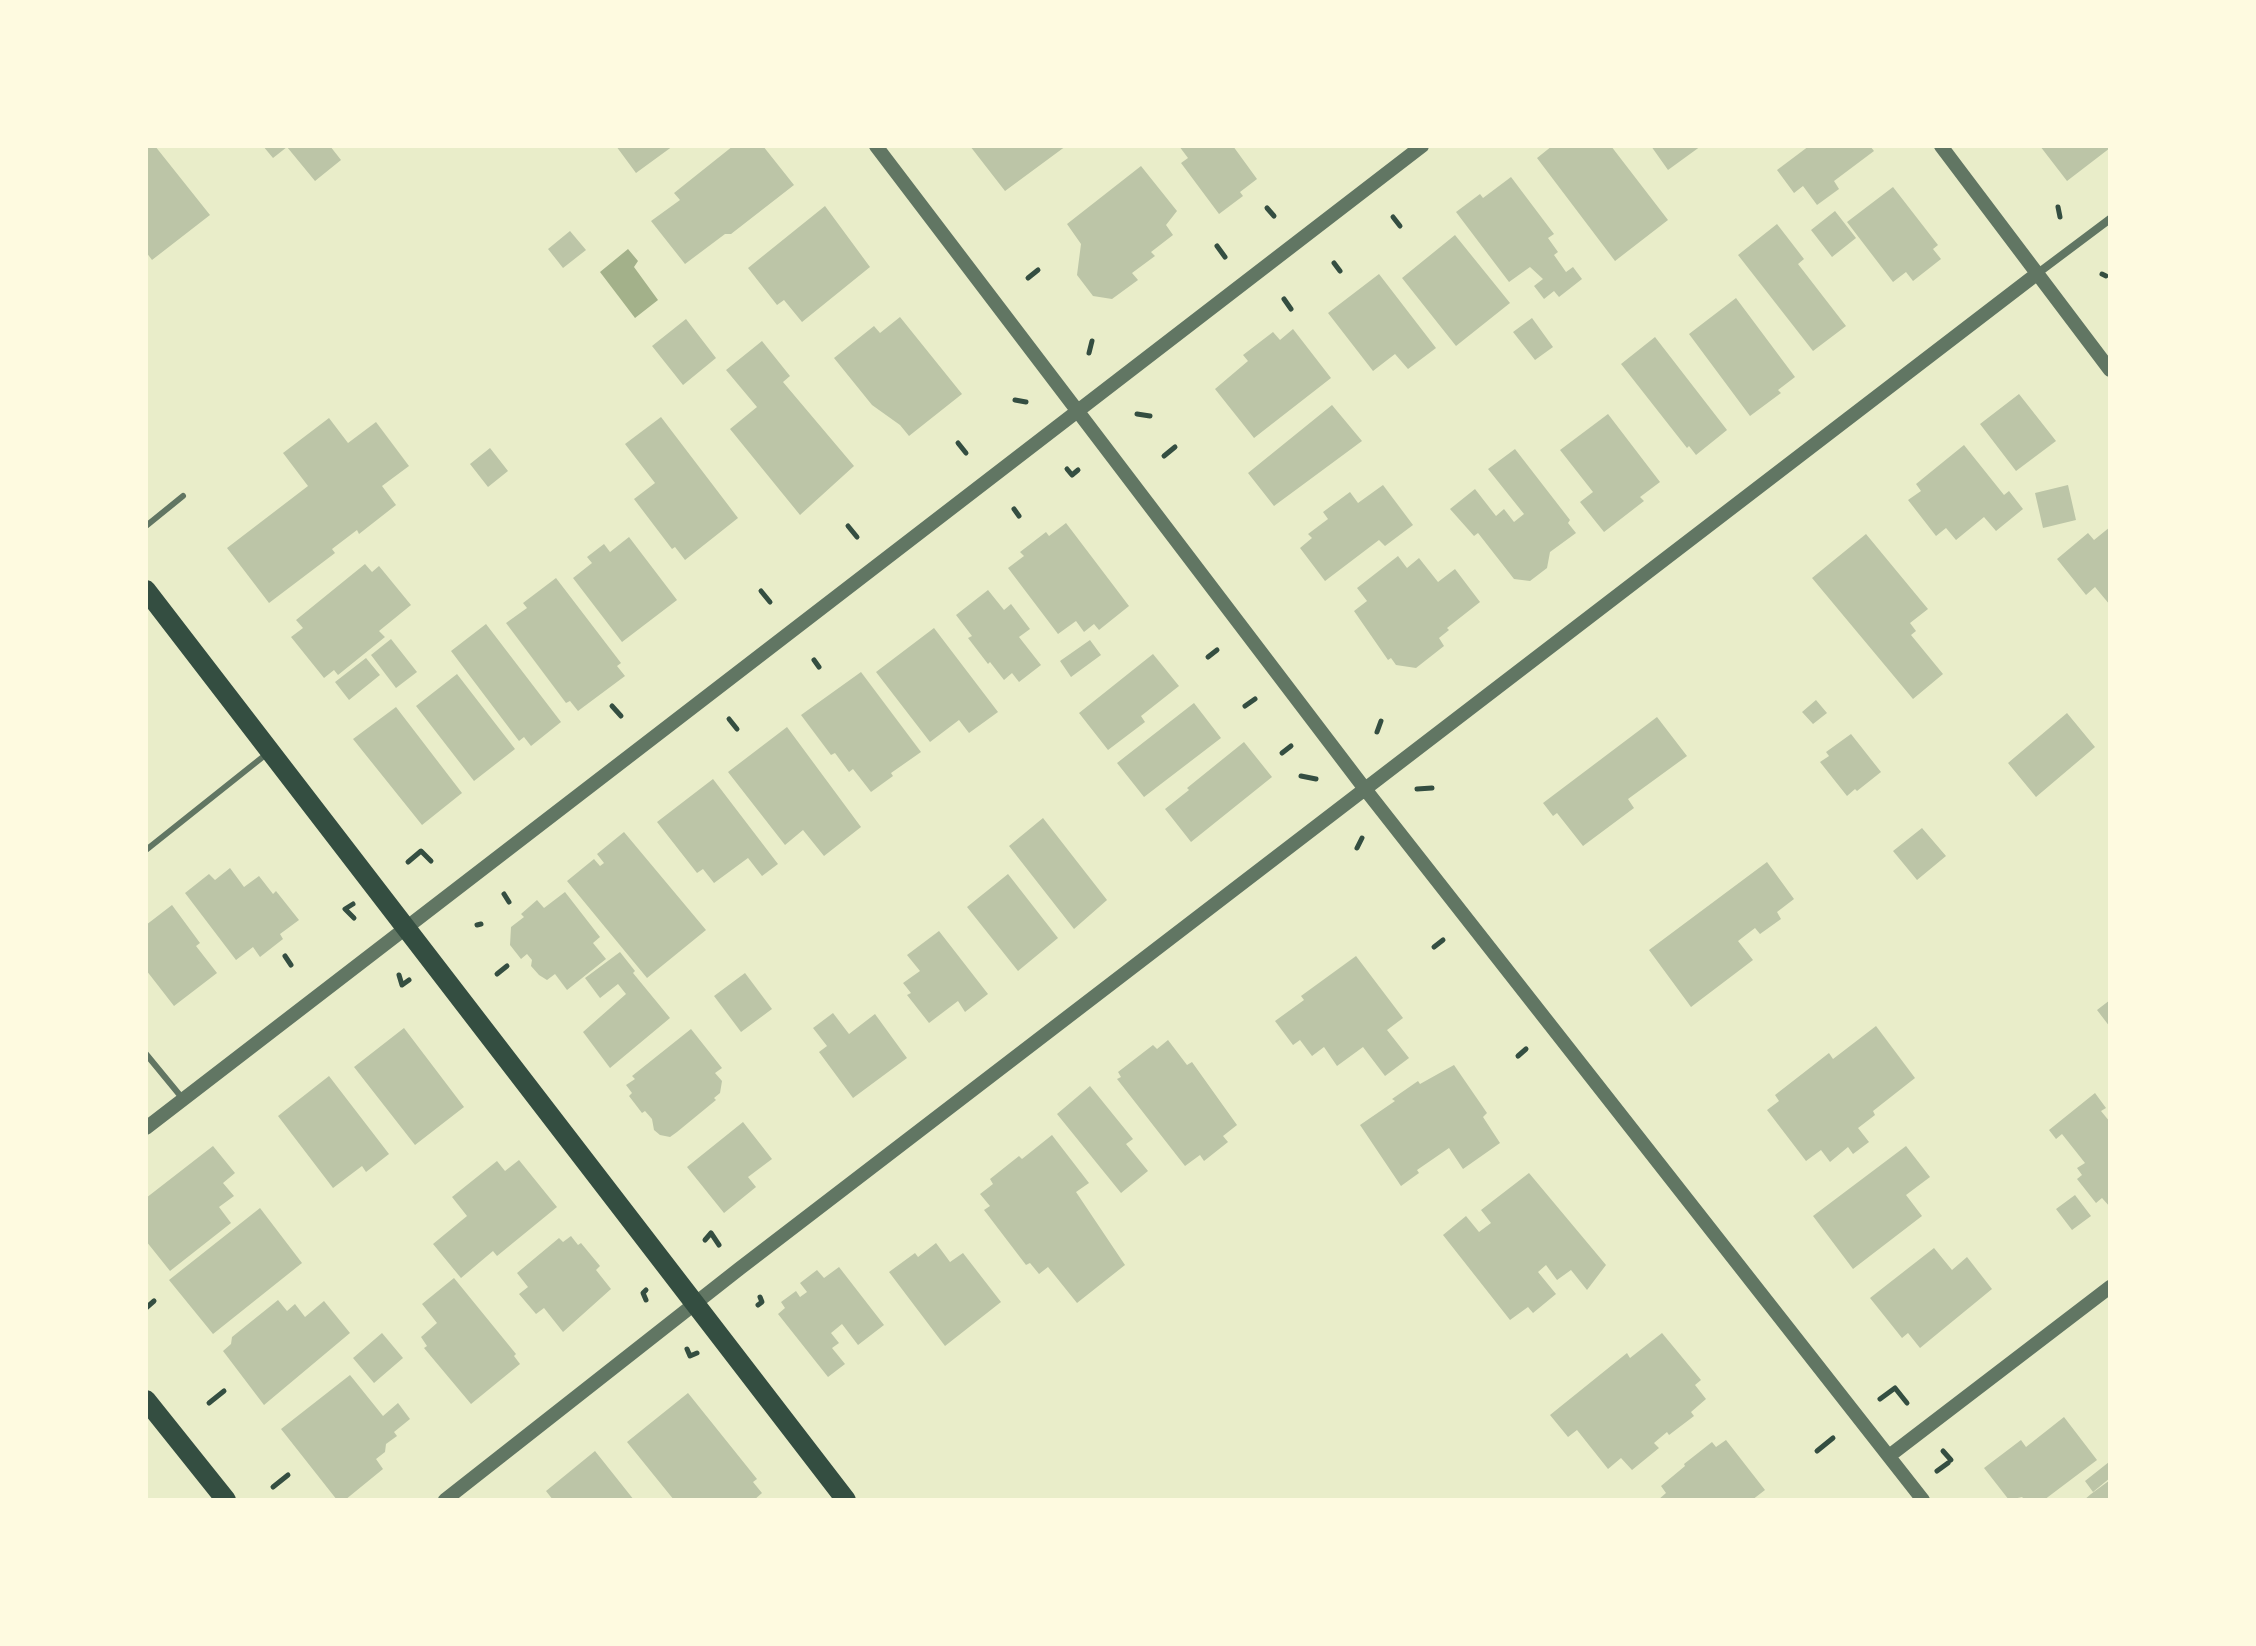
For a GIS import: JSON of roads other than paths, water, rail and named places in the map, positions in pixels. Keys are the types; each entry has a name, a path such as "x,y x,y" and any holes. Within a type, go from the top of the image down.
{"main road":[{"path":"146,590 846,1500"},
{"path":"146,1400 226,1500"}],"street":[{"path":"876,146 1365,789 1923,1500"},
{"path":"146,1128 1422,146"},
{"path":"1941,146 2110,370"},
{"path":"445,1500 695,1304 2110,219"},
{"path":"1889,1456 2110,1287"}],"lane":[{"path":"146,526 183,496"},
{"path":"146,850 270,751"},
{"path":"146,1054 183,1099"}]}
